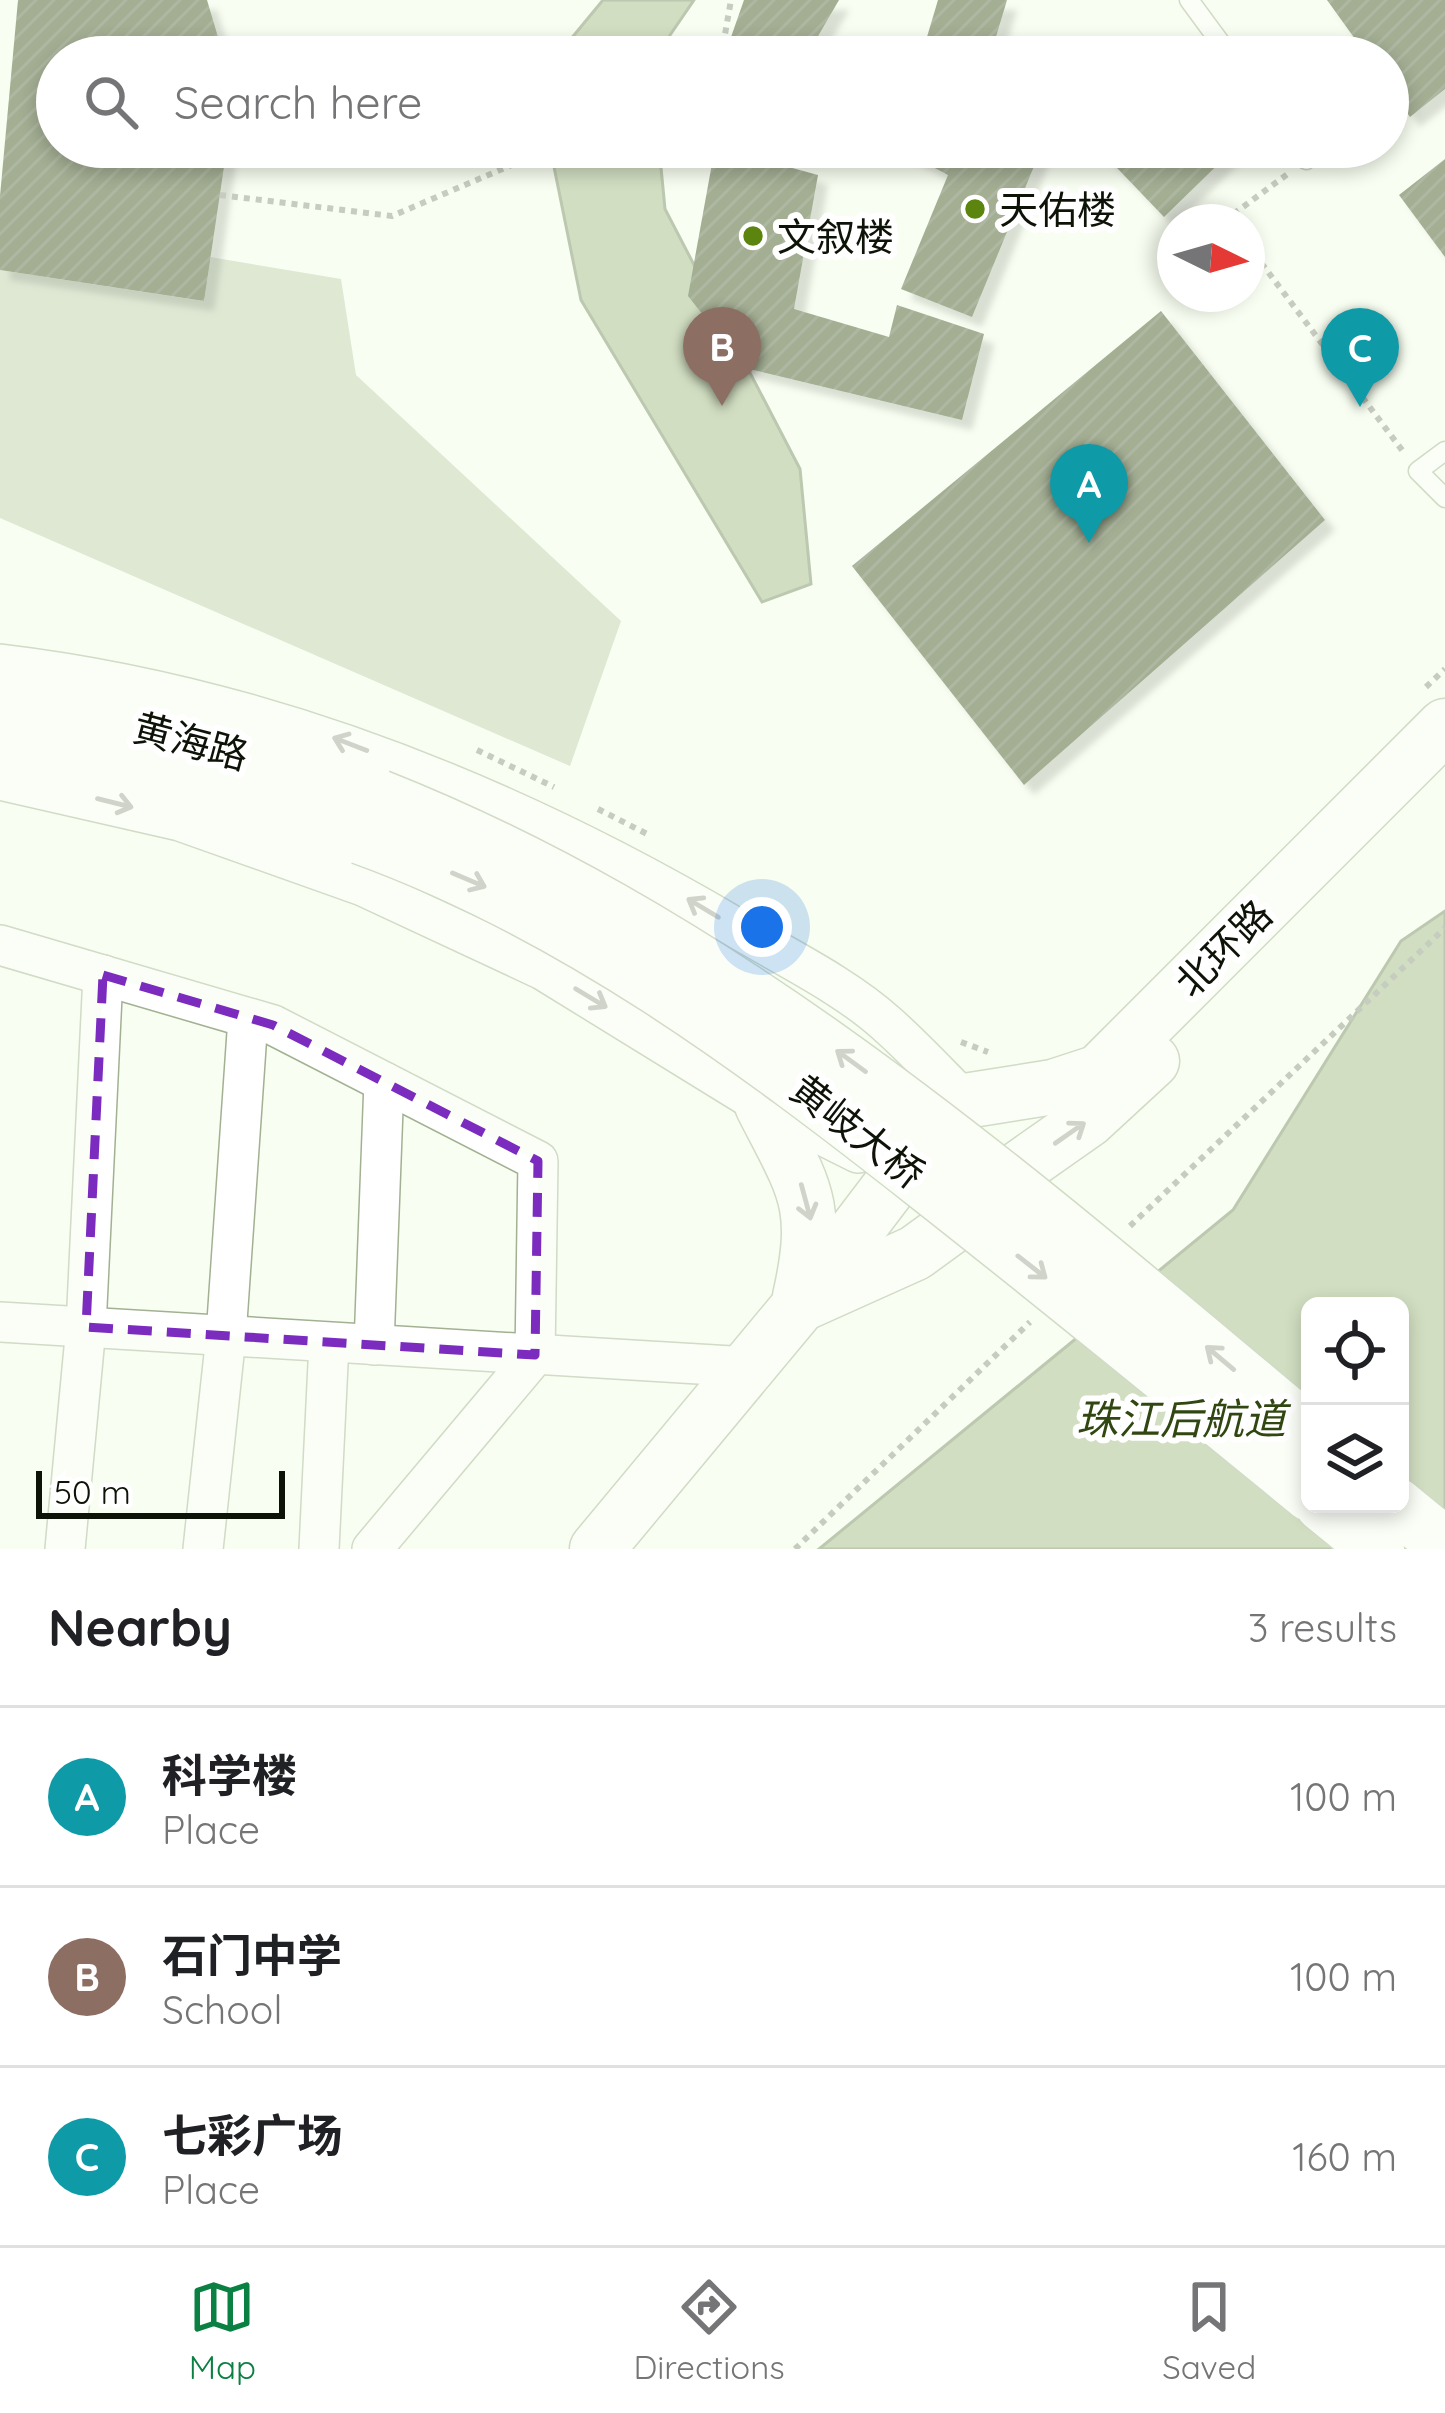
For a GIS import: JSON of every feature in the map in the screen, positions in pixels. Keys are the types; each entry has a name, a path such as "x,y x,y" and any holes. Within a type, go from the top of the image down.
{"main road":[{"name":"黄海路","path":"0,697 204,742 370,817"},
{"name":"北环路","path":"965,1101 1053,1087 1099,1072 1445,726"},
{"name":"黄海路","path":"0,743 370,817"},
{"name":"北环路","path":"1014,1172 1123,1091 1445,764"},
{"name":"黄岐大桥","path":"370,817 563,878 802,1024 959,1143 1301,1426"},
{"name":"黄岐大桥","path":"370,817 685,1005 781,1072 1301,1487"},
{"path":"799,1306 916,1253 963,1218 996,1204 1014,1172 1014,1146 1003,1123 965,1101 928,1108 914,1120 898,1154 906,1189 930,1212 963,1218"},
{"path":"762,1105 803,1187 814,1235 799,1306"},
{"path":"597,1549 799,1306 900,1173"},
{"path":"1333,1513 1377,1549"},
{"path":"1406,1513 1445,1545"}],"street":[{"path":"0,664 106,679 220,705 330,736 471,792 667,887 764,944 884,1021 965,1101"},
{"path":"0,780 180,821 363,886 543,970 762,1105 900,1173"},
{"path":"0,945 273,1025 538,1161 535,1355 372,1549"},
{"path":"65,1549 86,1327 104,975"},
{"path":"203,1549 226,1336 248,1018"},
{"path":"374,1345 384,1082"},
{"path":"0,1322 748,1367"},
{"path":"319,1549 329,1343"}],"lane":[{"path":"1190,0 1216,36"},
{"path":"1445,451 1418,471 1445,498"}],"path":[{"path":"725,36 731,0"},
{"path":"220,194 392,216 505,168"},
{"path":"1244,204 1285,168"},
{"path":"1265,268 1418,471"},
{"path":"477,750 560,790"},
{"path":"580,800 662,843"},
{"path":"950,1039 994,1054"}],"highlighted area":[{"path":"103,975 273,1025 538,1161 535,1355 86,1327"}],"shaded area":[{"path":"210,257 341,279 356,375 621,621 570,766 0,518 0,270 203,301"}],"water":[{"path":"603,0 694,0 669,36 573,36"},
{"path":"554,168 661,168 665,209 800,469 811,584 762,602 581,300"},
{"name":"珠江后航道","path":"1445,911 1445,1549 819,1549 1233,1210 1401,941"}],"building":[{"path":"18,0 207,0 218,36 36,36 36,168 224,168 204,301 0,270 0,196"},
{"path":"744,0 839,0 818,36 731,36"},
{"path":"938,0 1007,0 996,36 927,36"},
{"path":"1327,0 1445,0 1445,89 1410,117 1409,36 1353,36"},
{"path":"1445,159 1445,257 1399,195"},
{"name":"文叙楼","path":"711,168 792,168 818,175 794,309 889,337 897,305 984,334 962,420 745,368 688,296"},
{"name":"天佑楼","path":"935,168 1033,168 972,317 901,289 948,175"},
{"path":"1117,168 1214,168 1177,204 1157,204 1157,210"},
{"path":"1160,312 1325,520 1024,785 852,566"}],"place":[{"name":"天佑楼","path":"975,209"},
{"name":"文叙楼","path":"753,236"},
{"name":"石门中学","path":"722,406"},
{"name":"七彩广场","path":"1360,407"},
{"name":"科学楼","path":"1089,543"}]}
